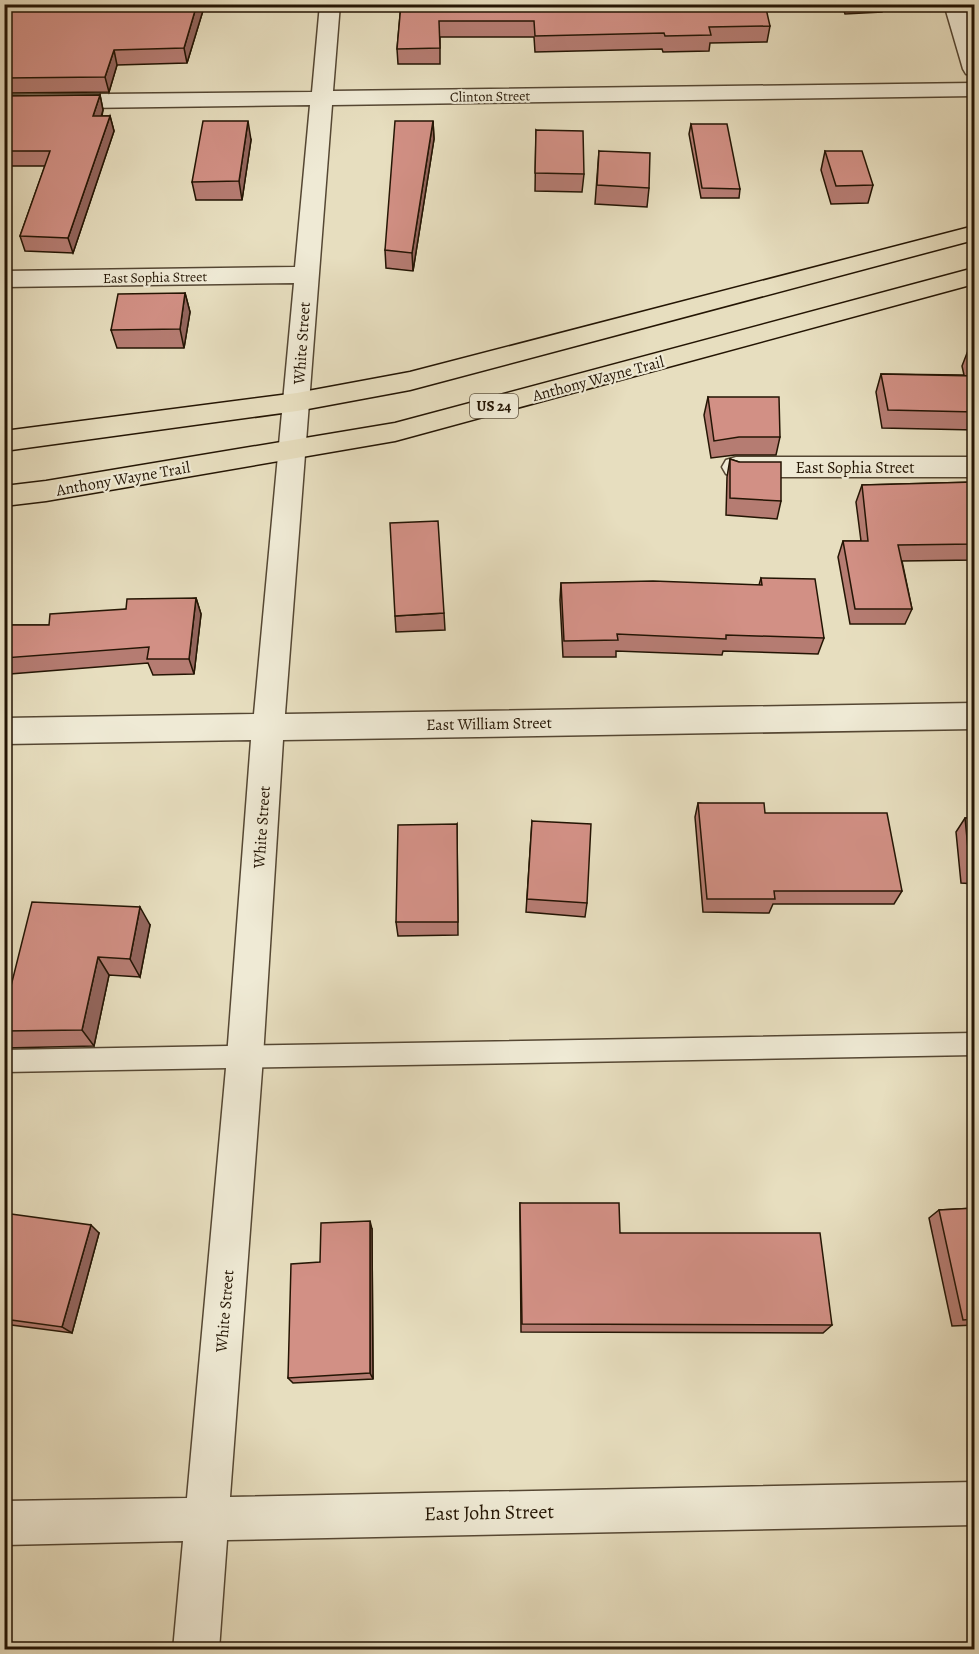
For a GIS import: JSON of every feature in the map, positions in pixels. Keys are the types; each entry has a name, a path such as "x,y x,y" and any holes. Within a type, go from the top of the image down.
{"highway":[{"path":"4,441 297,402 410,381 975,232"},
{"name":"Anthony Wayne Trail","path":"4,496 46,492 396,432 975,276"}],"street":[{"name":"White Street","path":"196,1650 245,1057 269,726 330,4"},
{"path":"954,4 975,69"},
{"name":"Clinton Street","path":"4,102 975,90"},
{"name":"East Sophia Street","path":"4,279 306,275"},
{"name":"East Sophia Street","path":"735,467 975,467"},
{"name":"East William Street","path":"4,731 975,716"},
{"name":"East John Street","path":"4,1523 975,1504"}],"lane":[{"path":"4,1061 975,1044"}],"building":[{"path":"4,4 197,4 184,48 114,50 105,77 4,78"},
{"path":"401,4 765,4 770,26 709,27 711,35 665,36 664,33 535,36 534,21 439,21 440,48 397,49"},
{"path":"100,95 93,116 110,116 68,238 20,236 50,151 4,151 4,96"},
{"path":"203,121 248,121 239,181 192,182"},
{"path":"395,121 433,121 412,253 385,250"},
{"path":"691,124 727,124 740,189 702,188"},
{"path":"536,130 583,131 584,174 535,173"},
{"path":"599,151 650,153 649,188 597,185"},
{"path":"825,151 862,151 873,185 836,186"},
{"path":"185,293 180,329 111,330 118,294"},
{"path":"969,348 975,348 975,373"},
{"path":"881,374 975,376 975,412 888,410"},
{"path":"708,397 779,397 780,437 739,437 714,441"},
{"path":"730,459 739,462 781,462 781,501 730,498"},
{"path":"975,482 975,544 898,545 912,609 855,609 843,541 868,541 862,485"},
{"path":"438,521 444,613 395,616 390,523"},
{"path":"761,578 815,579 824,638 726,635 726,639 617,634 618,640 564,641 561,583 653,581 762,585"},
{"path":"196,598 189,659 147,659 149,647 4,658 4,625 49,625 50,614 126,609 127,599"},
{"path":"698,803 764,803 765,813 887,813 902,891 774,891 775,899 707,899"},
{"path":"965,818 975,818 975,870 970,869"},
{"path":"532,821 591,824 587,903 527,899"},
{"path":"457,824 458,922 396,922 398,825"},
{"path":"32,902 140,907 130,959 98,957 82,1030 4,1031 4,998 8,998"},
{"path":"520,1203 619,1203 620,1233 820,1233 832,1325 522,1324"},
{"path":"975,1208 975,1319 963,1320 939,1210"},
{"path":"11,1214 91,1225 62,1327 4,1319 4,1235"},
{"path":"370,1221 370,1373 288,1378 291,1264 320,1262 321,1223"}]}
